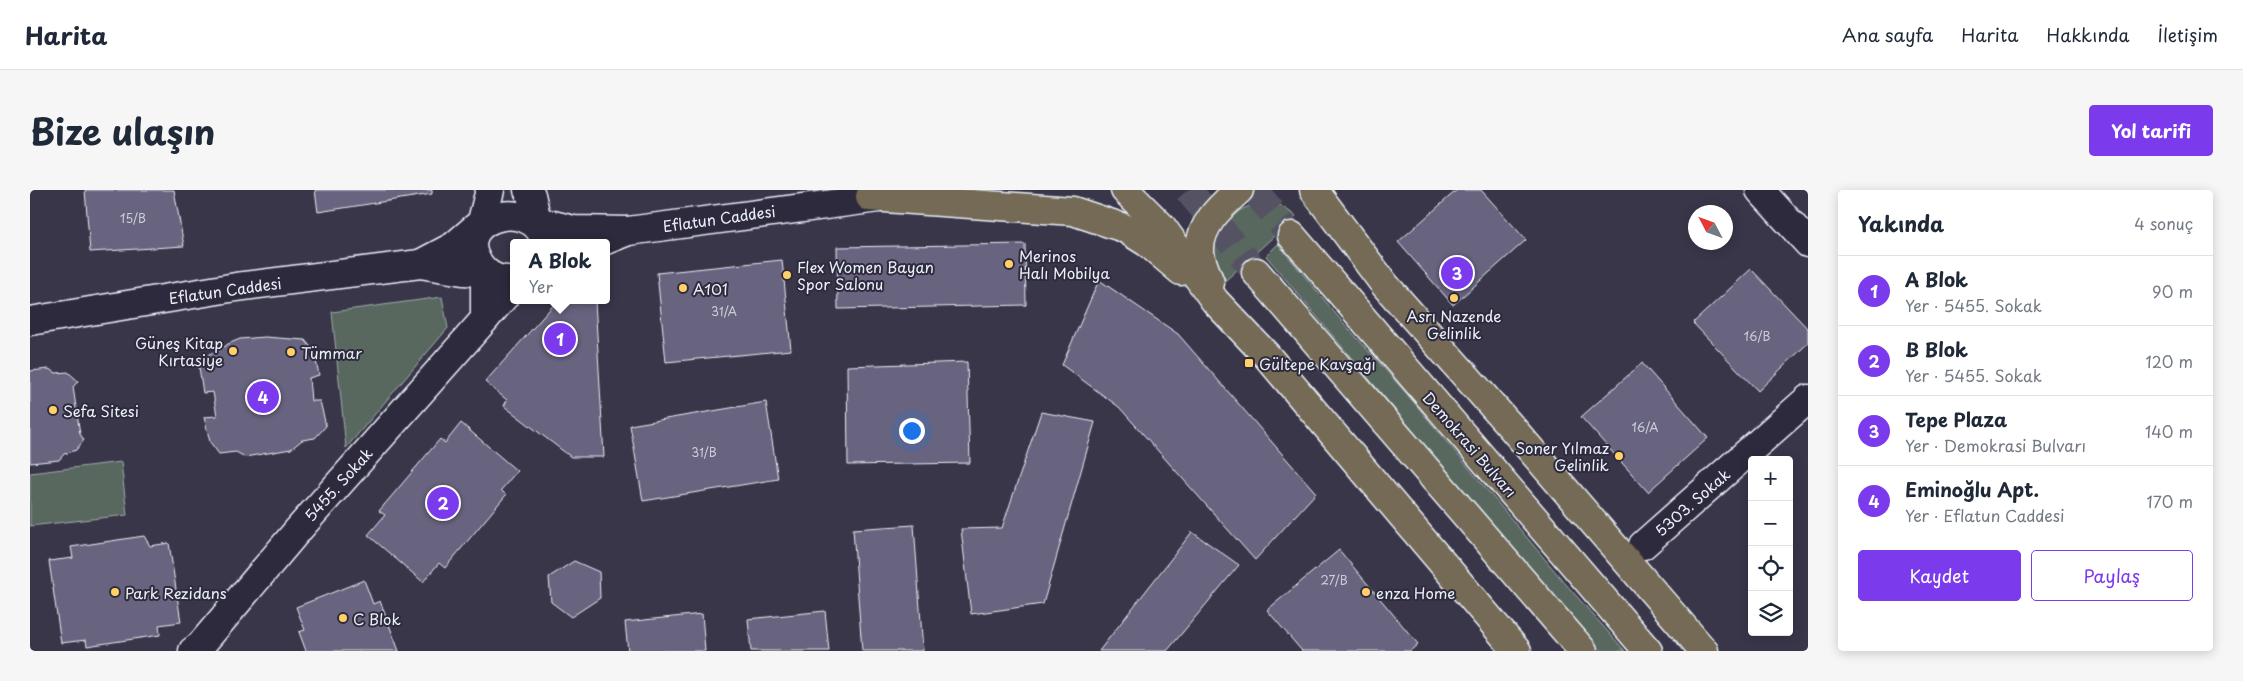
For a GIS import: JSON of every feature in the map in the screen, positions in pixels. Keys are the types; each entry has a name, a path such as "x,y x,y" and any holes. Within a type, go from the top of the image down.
{"highway":[{"path":"1125,190 1162,227 1215,302"},
{"path":"1215,302 1200,252 1205,229 1218,208 1239,190"},
{"path":"878,192 1073,211 1124,228 1140,238 1215,302 1267,356 1517,651"},
{"path":"1311,192 1386,285 1704,651"},
{"name":"Demokrasi Bulvarı","path":"1292,236 1648,651"},
{"path":"1256,272 1583,651"}],"street":[{"path":"490,190 480,222 472,239 473,251 477,262 485,272 495,278 510,281"},
{"path":"528,190 541,232"},
{"name":"Eflatun Caddesi","path":"628,231 878,192 975,190"},
{"path":"1760,190 1808,243"},
{"path":"420,264 454,246 494,210 517,208 528,213 541,232"},
{"path":"541,232 574,230 628,231"},
{"path":"608,239 628,231"},
{"path":"420,264 464,271 485,272"},
{"name":"Eflatun Caddesi","path":"30,321 236,287 420,264"},
{"path":"485,272 485,319"},
{"name":"5455. Sokak","path":"193,651 200,646 298,530 510,290"},
{"name":"5303. Sokak","path":"1643,545 1808,399"}],"shaded area":[{"path":"1256,204 1280,205 1296,216 1226,280 1215,255 1217,233 1231,216 1242,209"},
{"path":"1278,244 1564,582 1625,651 1602,651 1458,485 1266,256"},
{"path":"442,297 448,328 346,448 332,312"},
{"path":"121,462 127,515 30,526 30,473"}],"building":[{"path":"85,190 174,190 184,246 90,252"},
{"path":"315,190 432,190 432,194 318,212"},
{"path":"1457,190 1481,190 1526,240 1453,305 1398,242"},
{"path":"1025,244 1026,305 838,309 837,247"},
{"path":"782,260 791,350 666,362 657,273"},
{"path":"1751,269 1808,329 1808,343 1758,391 1693,323"},
{"path":"1099,280 1178,334 1316,493 1255,560 1119,407 1062,365"},
{"path":"554,304 595,304 604,457 571,457 504,406 507,400 485,382"},
{"path":"265,337 305,340 314,351 319,375 309,378 311,401 320,401 326,426 315,438 302,440 291,449 245,457 236,452 219,454 210,442 204,417 217,416 213,392 203,393 199,367 209,354 220,350 228,344 240,339"},
{"path":"967,362 970,463 848,465 847,366"},
{"path":"1642,363 1708,438 1648,492 1581,417"},
{"name":"Sefa Sitesi","path":"49,369 56,373 68,372 78,381 73,387 80,434 84,440 76,450 64,454 59,460 30,463 30,371"},
{"path":"766,402 778,479 643,501 630,425"},
{"path":"1041,412 1095,422 1043,604 971,614 961,529 1002,528"},
{"path":"461,423 517,471 501,490 506,495 445,568 439,563 423,582 368,535 385,515 379,511 440,439 445,443"},
{"path":"914,525 923,651 862,651 853,529"},
{"path":"1192,532 1239,565 1167,651 1099,651"},
{"name":"Park Rezidans","path":"144,536 150,546 169,543 181,622 159,625 160,635 87,646 86,640 61,643 49,561 73,558 71,547"},
{"path":"1339,550 1418,644 1410,651 1302,651 1267,610"},
{"path":"574,561 599,572 600,598 571,617 551,602 549,577"},
{"name":"C Blok","path":"364,580 373,604 380,601 399,651 306,651 299,632 305,630 296,607"},
{"path":"825,611 829,651 751,651 748,619"},
{"path":"702,614 705,651 628,651 625,622"}],"tunnel":[{"path":"1188,190 1256,272"},
{"path":"1254,190 1292,236"}],"place":[{"name":"Merinos Halı Mobilya","path":"1009,264"},
{"name":"Tepe Plaza","path":"1457,273"},
{"name":"Flex Women Bayan Spor Salonu","path":"787,275"},
{"name":"A101","path":"683,288"},
{"name":"Asrı Nazende Gelinlik","path":"1454,298"},
{"name":"A Blok","path":"560,339"},
{"name":"Güneş Kitap Kırtasiye","path":"233,351"},
{"name":"Tümmar","path":"291,352"},
{"name":"Gültepe Kavşağı","path":"1249,363"},
{"name":"Eminoğlu Apt.","path":"263,397"},
{"name":"Sefa Sitesi","path":"53,410"},
{"name":"Soner Yılmaz Gelinlik","path":"1619,456"},
{"name":"B Blok","path":"443,503"},
{"name":"Park Rezidans","path":"115,592"},
{"name":"enza Home","path":"1366,592"},
{"name":"C Blok","path":"343,618"}]}
